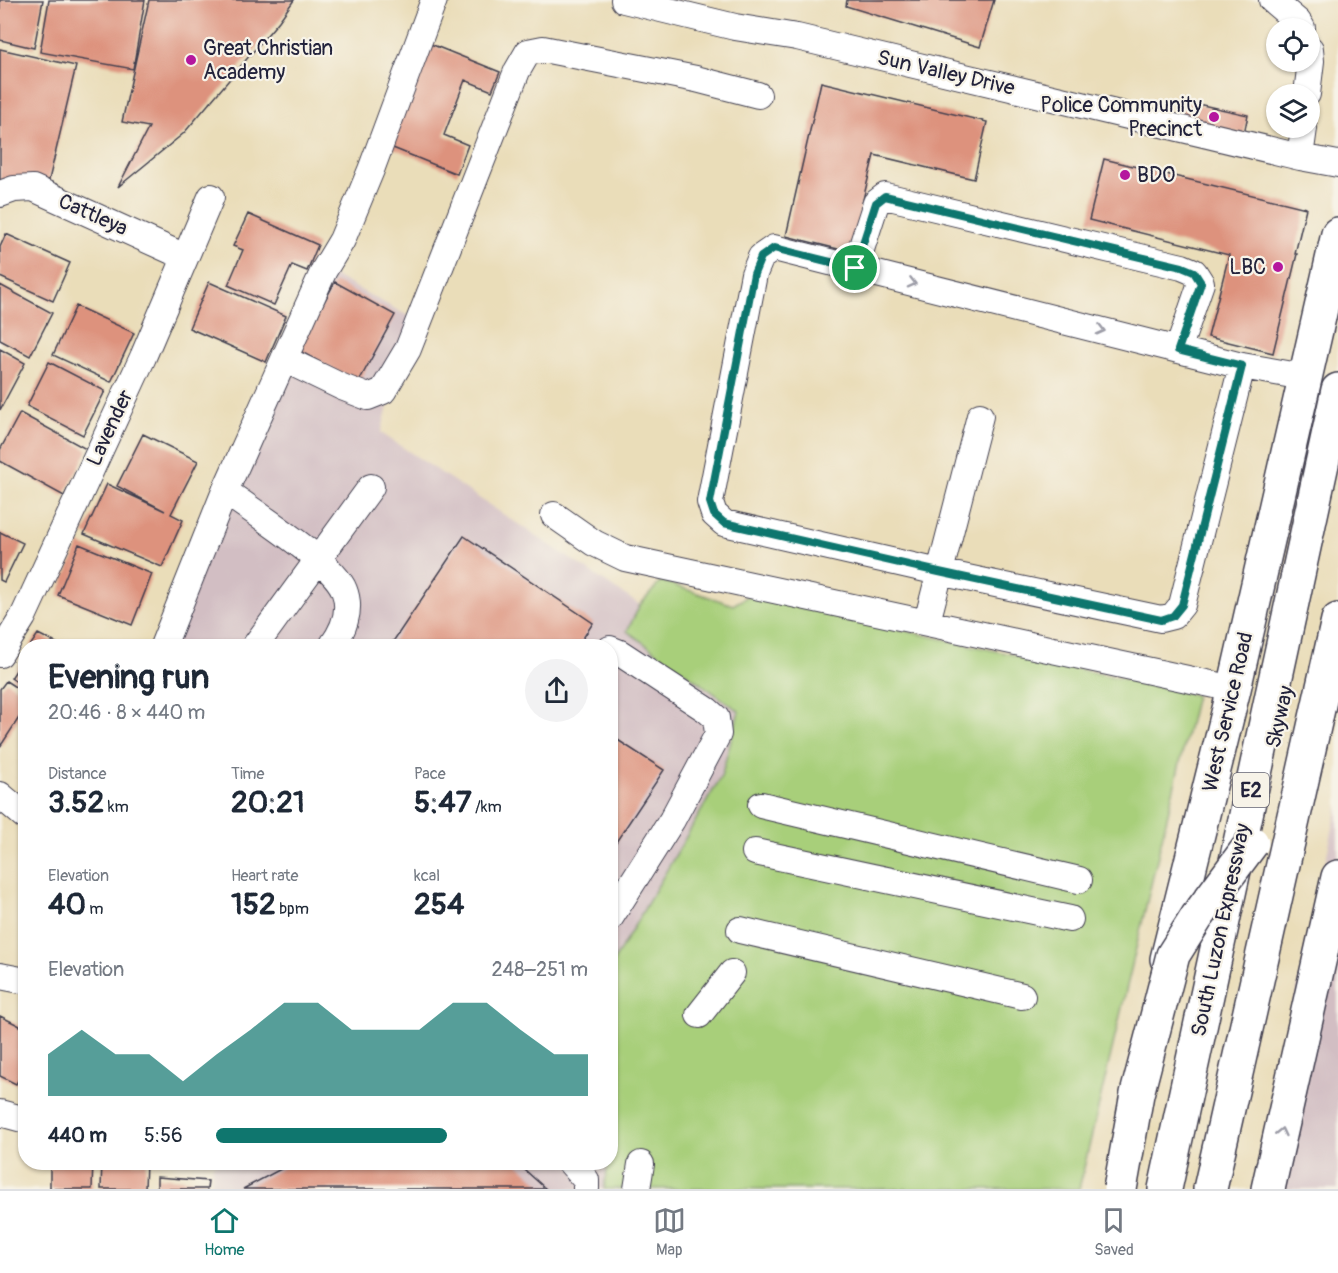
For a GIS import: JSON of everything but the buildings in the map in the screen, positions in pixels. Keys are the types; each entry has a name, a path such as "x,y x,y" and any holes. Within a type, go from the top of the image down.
{"main road":[{"name":"West Service Road","path":"1109,1189 1234,689 1338,234"},
{"name":"South Luzon Expressway","path":"1165,1189 1338,390"},
{"name":"Skyway","path":"1176,1189 1338,457"},
{"name":"Skyway","path":"1210,1189 1338,620"},
{"path":"1222,1189 1338,676"},
{"path":"1120,1189 1137,1094 1173,955 1197,917 1252,843"},
{"path":"1268,1189 1338,877"}],"street":[{"path":"166,639 225,491 324,270 342,240 371,170 434,0"},
{"name":"Sun Valley Drive","path":"624,0 735,27 798,37 1300,157 1338,164"},
{"path":"1272,0 1293,18"},
{"path":"284,359 368,397 383,391 408,349 517,71 528,52 543,48 696,79 758,95"},
{"path":"1300,157 1303,138"},
{"name":"Cattleya","path":"0,194 14,189 33,188 185,256"},
{"path":"855,268 876,203 885,196 1182,267 1194,272 1201,283 1178,350"},
{"name":"Lavender","path":"0,654 24,617 143,357 211,197"},
{"path":"1242,366 1182,605 1173,616 1161,620 724,523 714,514 710,502 754,274 761,257 774,248 1242,366 1304,377"},
{"path":"927,622 980,416"},
{"path":"260,639 371,487"},
{"path":"225,491 318,559 336,575 345,592 347,615 337,639"},
{"path":"554,515 594,543 625,558 1234,689"},
{"path":"618,652 707,710 716,718 718,734 672,820 618,905"},
{"path":"0,795 18,810"},
{"path":"761,805 1079,880"},
{"path":"755,852 1070,920"},
{"path":"740,930 1022,996"},
{"path":"699,1015 732,973"},
{"path":"0,975 18,979"},
{"path":"0,1113 18,1118"},
{"path":"637,1189 641,1164"},
{"path":"577,1170 586,1180 586,1189"}],"shaded area":[{"path":"314,265 412,318 381,433 640,605 627,631 739,711 721,777 618,956 618,639 160,639"},
{"path":"1338,805 1338,1189 1253,1189"},
{"path":"213,1170 607,1170 604,1189 211,1189"}],"green space":[{"path":"661,581 733,605 748,596 1196,695 1079,1189 604,1189 607,1170 618,1170 618,954 721,777 739,711 627,631 640,605"}],"place":[{"name":"Great Christian Academy","path":"191,60"},
{"name":"Police Community Precinct","path":"1214,117"},
{"name":"BDO","path":"1125,175"},
{"name":"LBC","path":"1278,267"}],"route":[{"path":"885,196 1182,267 1194,272 1201,283 1178,350 1242,366 1182,605 1173,616 1161,620 939,572 724,523 714,514 710,502 754,274 761,257 774,248 855,268 876,203 885,196"}]}
